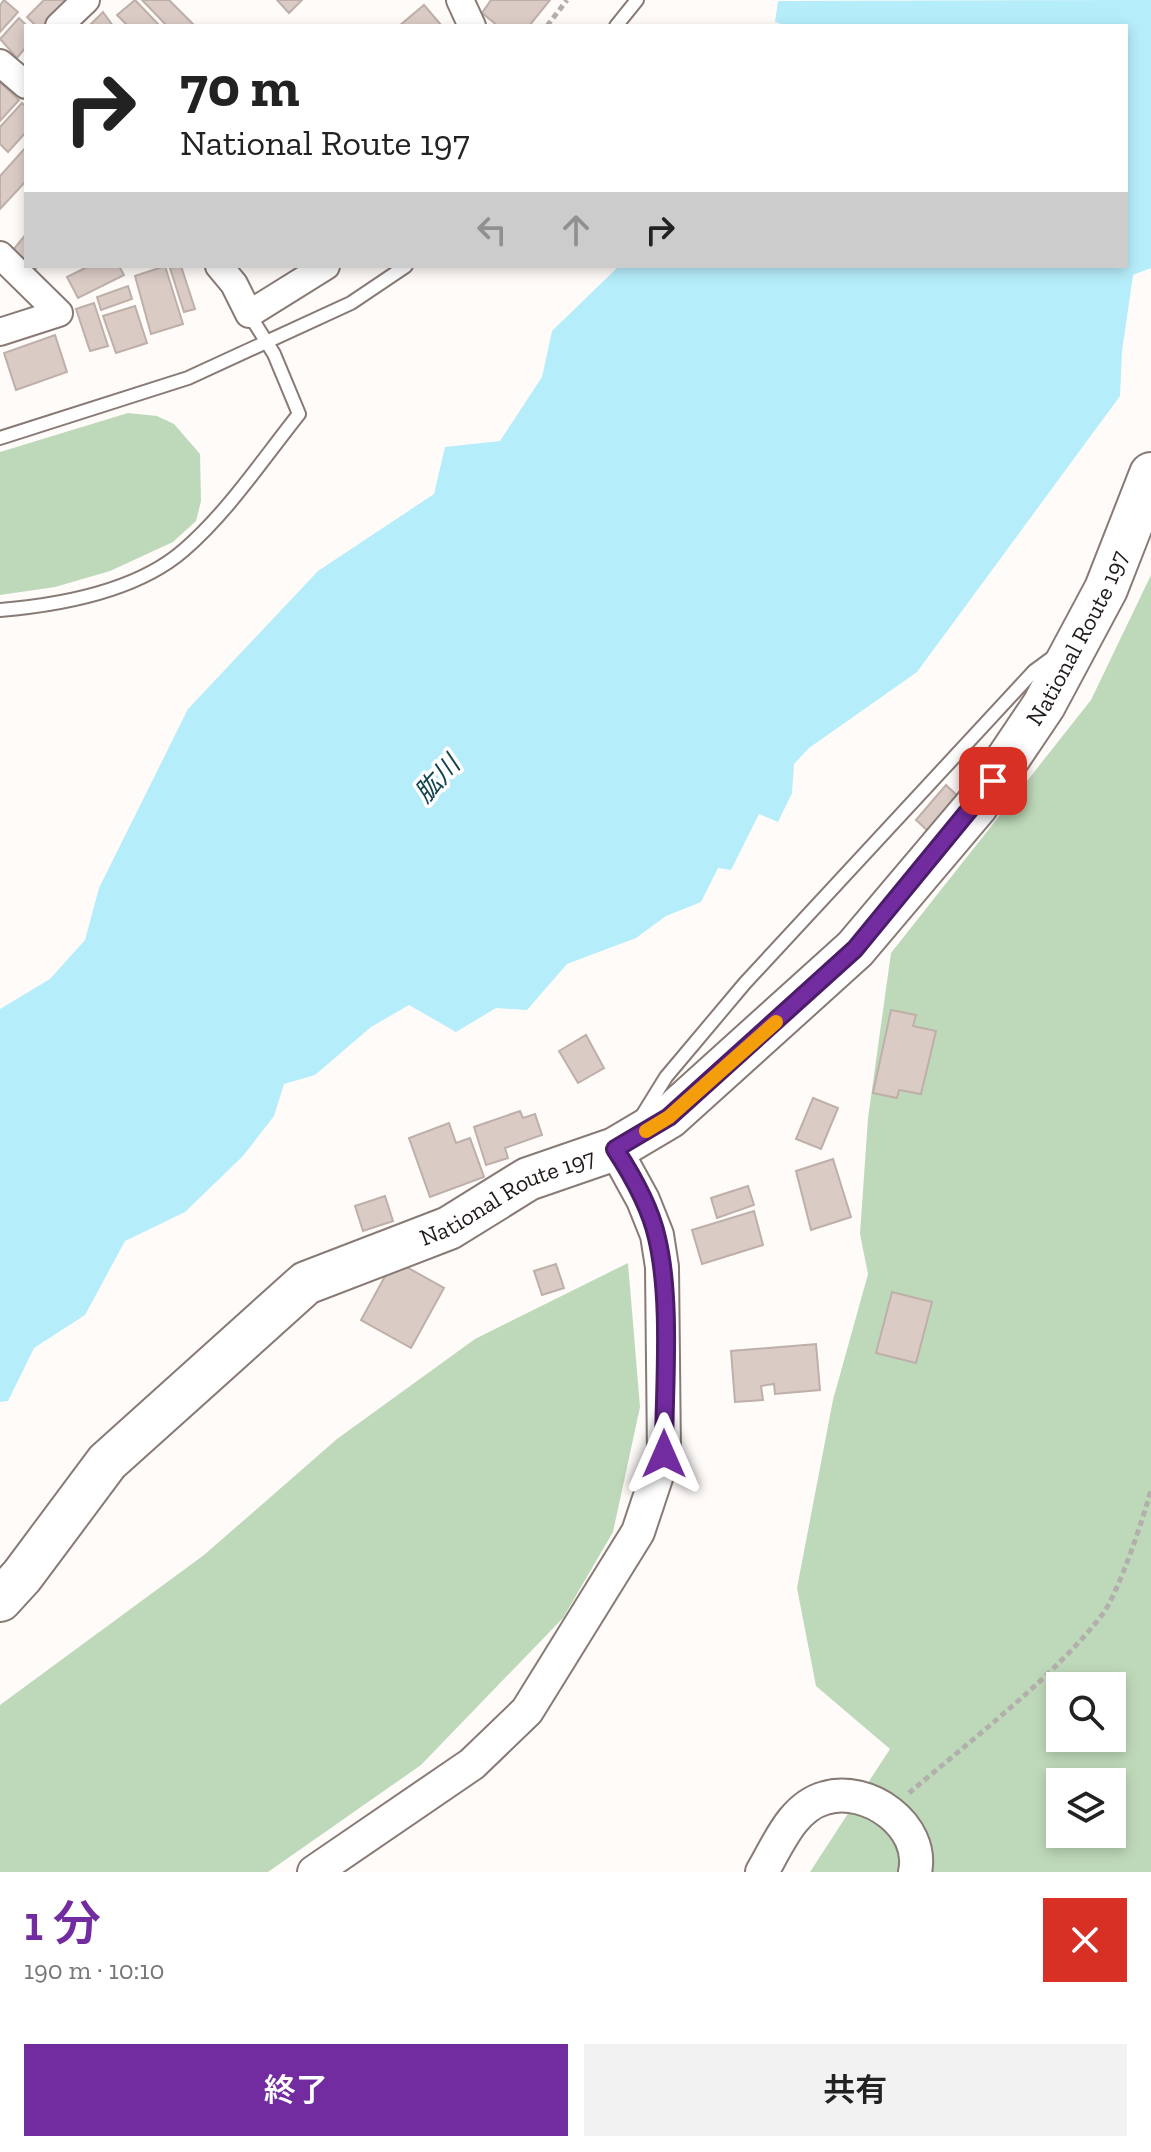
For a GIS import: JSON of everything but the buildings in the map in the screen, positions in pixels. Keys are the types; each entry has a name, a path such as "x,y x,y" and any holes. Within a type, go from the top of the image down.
{"highway":[{"name":"National Route 197","path":"0,1600 22,1576 107,1462 306,1283 449,1228 528,1179 623,1144 669,1117 855,949 976,806 1044,705 1106,589 1151,474"}],"street":[{"path":"61,24 86,0"},
{"path":"460,0 471,24"},
{"path":"0,255 59,313 0,332"},
{"path":"221,268 234,284 249,314 323,268"},
{"path":"314,1872 472,1764 527,1711 638,1532 664,1454 662,1267 657,1235 623,1144"},
{"path":"762,1872 793,1818 825,1798 864,1798 902,1821 917,1862 915,1872"}],"lane":[{"path":"618,24 637,0"},
{"path":"0,438 188,378 351,303 403,268"},
{"path":"0,610 82,598 134,580 183,552 299,414 266,341 249,314"},
{"path":"623,1144 666,1077 745,983 1034,671 1083,632"}],"path":[{"path":"549,24 567,0"},
{"path":"887,1812 1052,1667 1103,1613 1143,1520 1151,1490"}],"green space":[{"path":"128,413 157,416 174,424 200,454 201,501 196,521 173,542 110,571 55,587 0,595 0,452"},
{"path":"1151,575 1151,1872 810,1872 890,1749 816,1686 797,1588 833,1400 868,1274 860,1234 868,1118 891,953 1091,700"},
{"path":"628,1263 640,1407 613,1532 563,1618 421,1765 268,1872 0,1872 0,1705 204,1555 337,1439 475,1339"}],"water":[{"name":"肱川","path":"1151,0 1151,268 1133,275 1122,351 1120,396 917,672 809,748 794,764 792,793 778,822 759,814 731,870 718,868 701,902 666,916 636,938 567,964 527,1010 496,1008 456,1032 409,1005 371,1027 315,1075 284,1084 274,1116 243,1156 185,1212 125,1241 85,1315 34,1348 8,1401 0,1402 0,1009 50,979 85,940 99,888 188,709 318,571 434,494 445,447 500,441 542,377 552,331 617,268 1128,268 1128,24 781,24 775,22 778,1"}],"slow traffic":[{"path":"646,1131 669,1117 776,1022"}],"route":[{"path":"664,1454 662,1267 657,1235 630,1172 615,1149 669,1117 855,949 976,806 993,781"}]}
